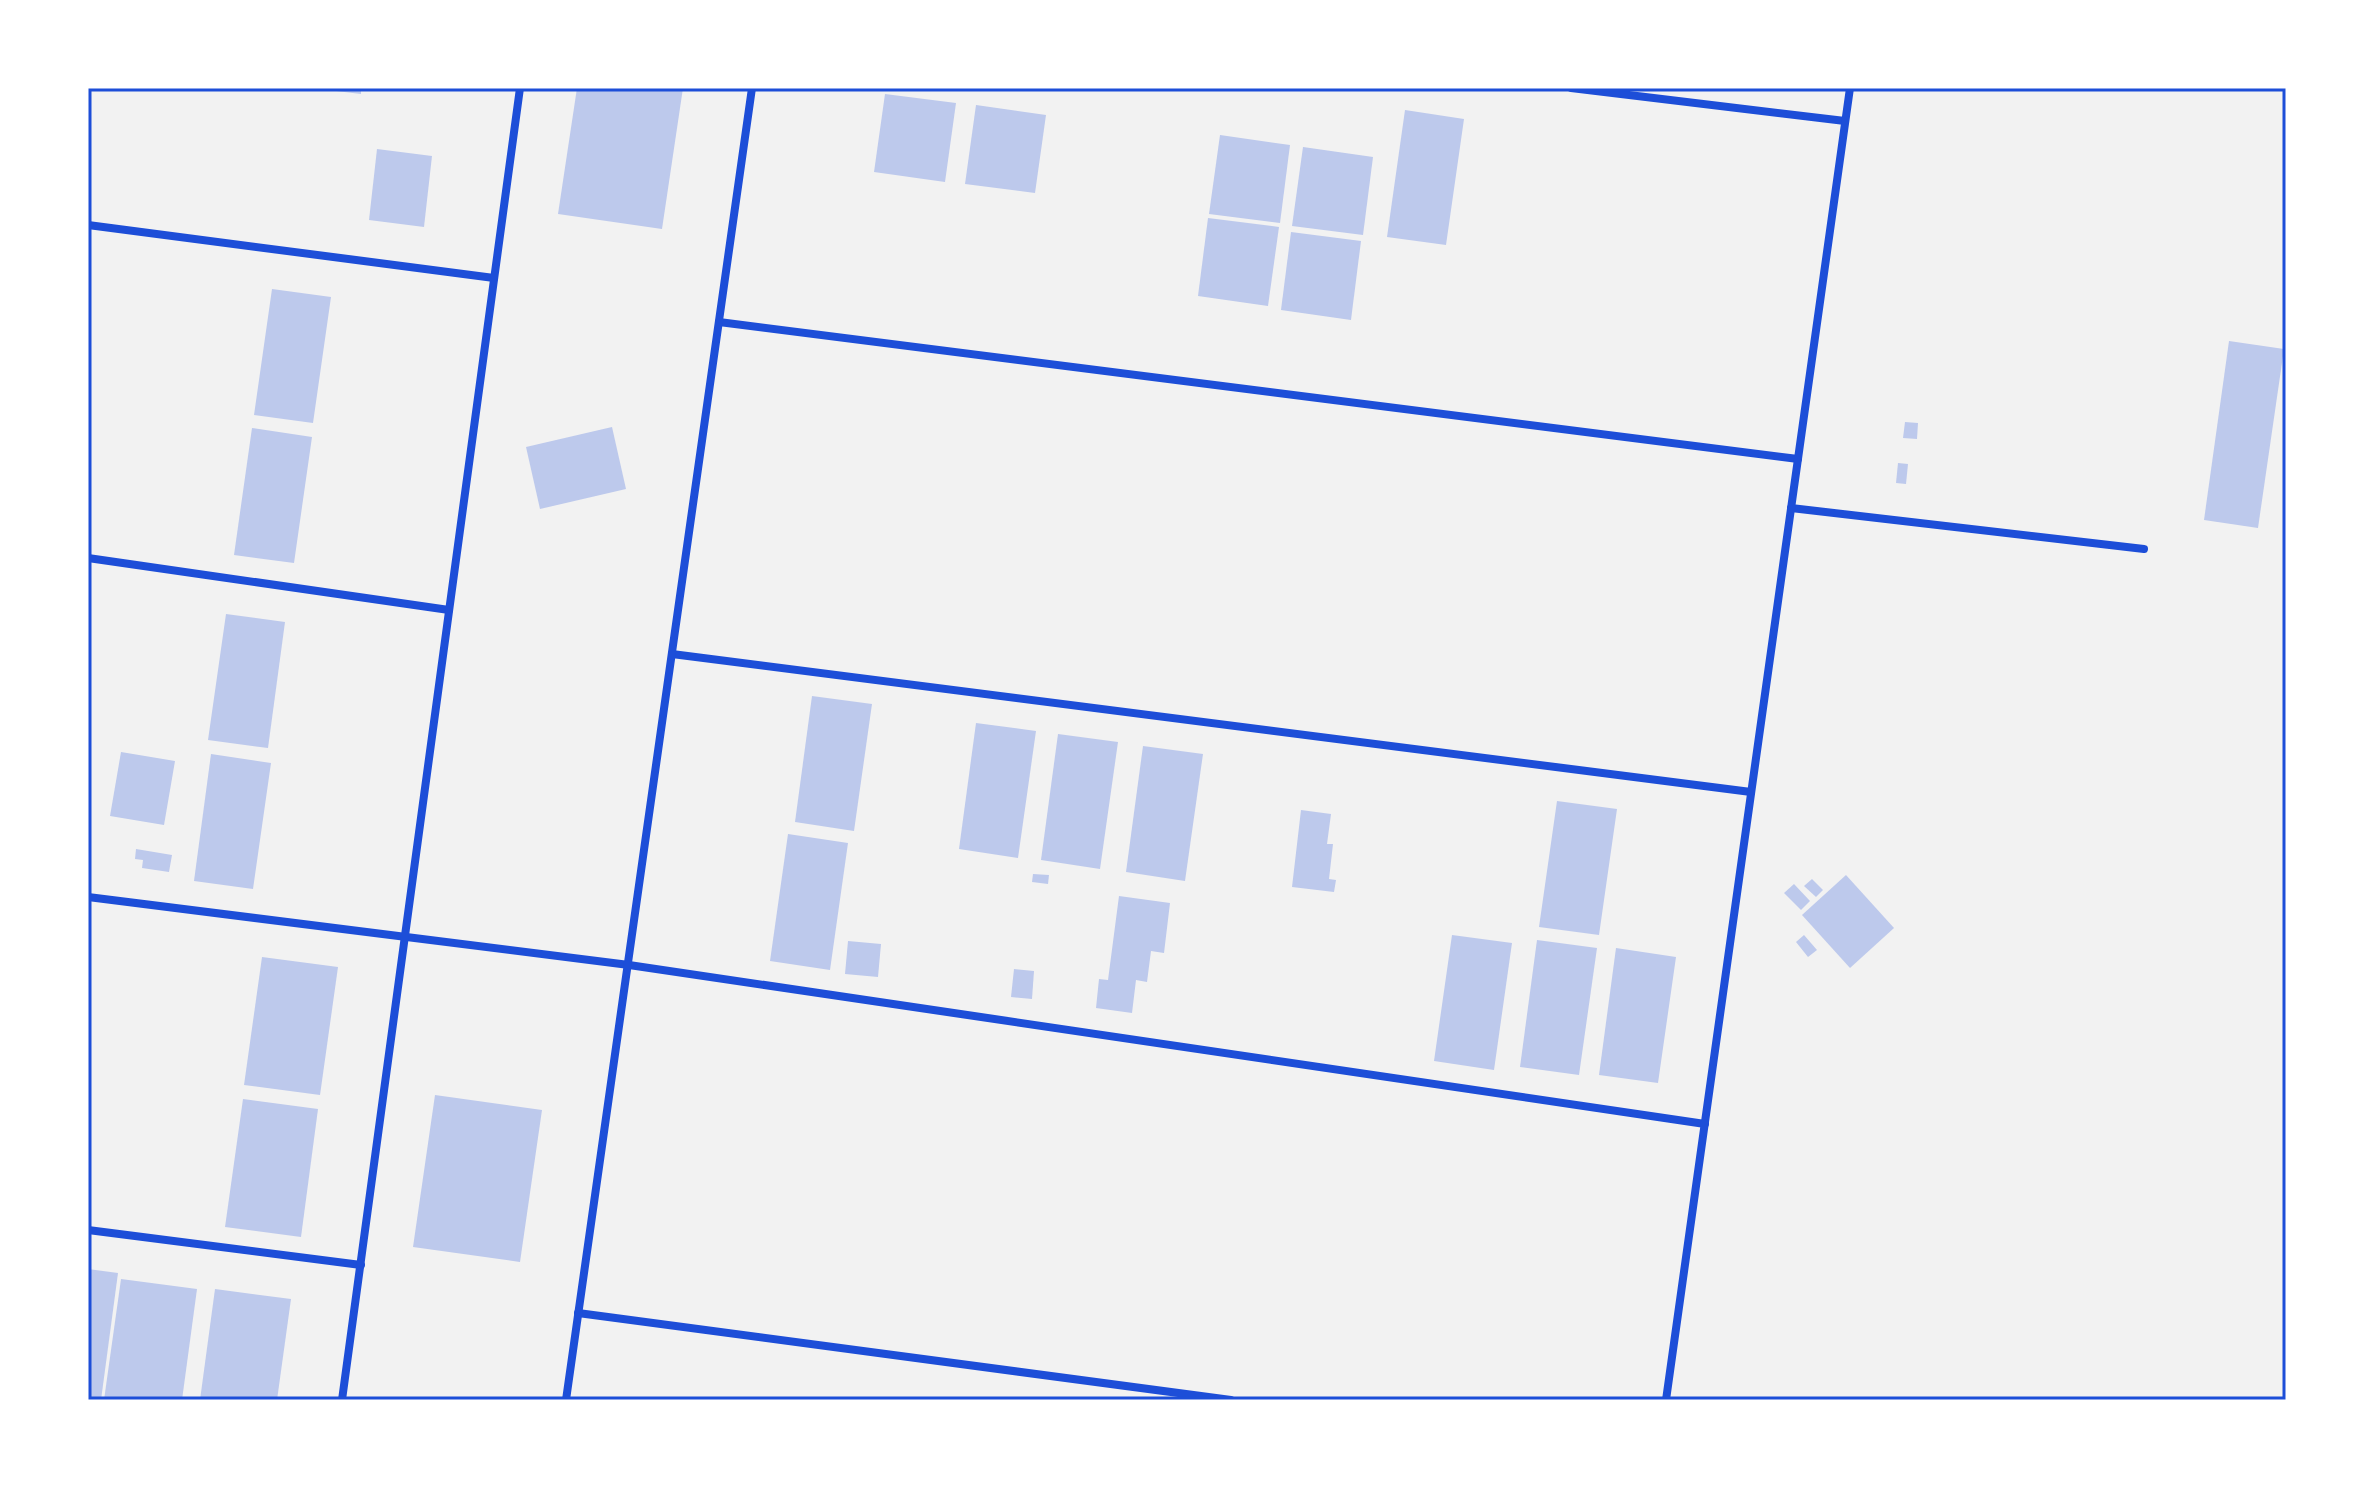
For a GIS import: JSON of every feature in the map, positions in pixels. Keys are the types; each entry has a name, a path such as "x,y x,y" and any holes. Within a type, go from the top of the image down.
{"street":[{"path":"342,1400 520,88"},
{"path":"566,1400 752,88"},
{"path":"1571,88 1845,121"},
{"path":"1666,1400 1850,88"},
{"path":"88,225 494,278"},
{"path":"719,322 1798,459"},
{"path":"1791,508 2144,549"},
{"path":"88,558 449,610"},
{"path":"672,654 1751,792"},
{"path":"88,897 629,965 1705,1124"},
{"path":"88,1230 361,1265"},
{"path":"578,1313 1231,1400"}],"building":[{"path":"361,88 361,94 328,90"},
{"path":"577,88 683,88 662,229 558,214"},
{"path":"885,94 956,103 945,182 874,172"},
{"path":"976,105 1046,115 1035,193 965,184"},
{"path":"1405,110 1464,119 1446,245 1387,237"},
{"path":"1220,135 1290,145 1280,223 1209,214"},
{"path":"1303,147 1373,157 1363,235 1292,226"},
{"path":"377,149 432,156 424,227 369,220"},
{"path":"1208,218 1279,227 1268,306 1198,296"},
{"path":"1291,232 1361,241 1351,320 1281,310"},
{"path":"272,289 331,297 313,423 254,415"},
{"path":"2229,341 2284,349 2258,528 2204,520"},
{"path":"1905,422 1918,423 1917,439 1903,438"},
{"path":"612,427 626,489 540,509 526,447"},
{"path":"252,428 312,437 294,563 234,555"},
{"path":"1898,463 1908,464 1906,484 1896,483"},
{"path":"226,614 285,622 268,748 208,740"},
{"path":"812,696 872,704 854,831 795,822"},
{"path":"976,723 1036,731 1018,858 959,849"},
{"path":"1058,734 1118,742 1100,869 1041,860"},
{"path":"1143,746 1203,754 1185,881 1126,872"},
{"path":"121,752 175,761 164,825 110,816"},
{"path":"211,754 271,763 253,889 194,881"},
{"path":"1557,801 1617,809 1599,935 1539,927"},
{"path":"1301,810 1331,814 1327,844 1333,844 1329,879 1336,880 1334,892 1292,887"},
{"path":"788,834 848,843 830,970 770,961"},
{"path":"136,849 172,855 169,872 142,868 143,860 135,859"},
{"path":"1033,874 1049,875 1048,884 1032,882"},
{"path":"1846,875 1894,928 1850,968 1802,915"},
{"path":"1812,879 1823,890 1816,897 1804,886"},
{"path":"1794,884 1810,901 1801,910 1784,893"},
{"path":"1119,896 1170,903 1164,953 1151,951 1147,982 1136,980 1132,1013 1096,1008 1099,979 1108,980"},
{"path":"1452,935 1512,943 1494,1070 1434,1061"},
{"path":"1804,935 1817,950 1808,957 1796,942"},
{"path":"1537,940 1597,948 1579,1075 1520,1067"},
{"path":"848,941 881,944 878,977 845,974"},
{"path":"1616,948 1676,957 1658,1083 1599,1075"},
{"path":"262,957 338,967 320,1095 244,1085"},
{"path":"1014,969 1034,971 1032,999 1011,997"},
{"path":"435,1095 542,1110 520,1262 413,1247"},
{"path":"243,1099 318,1109 301,1237 225,1227"},
{"path":"88,1269 118,1273 101,1400 88,1399"},
{"path":"121,1279 197,1289 182,1400 104,1400"},
{"path":"215,1289 291,1299 277,1400 200,1400"}]}
